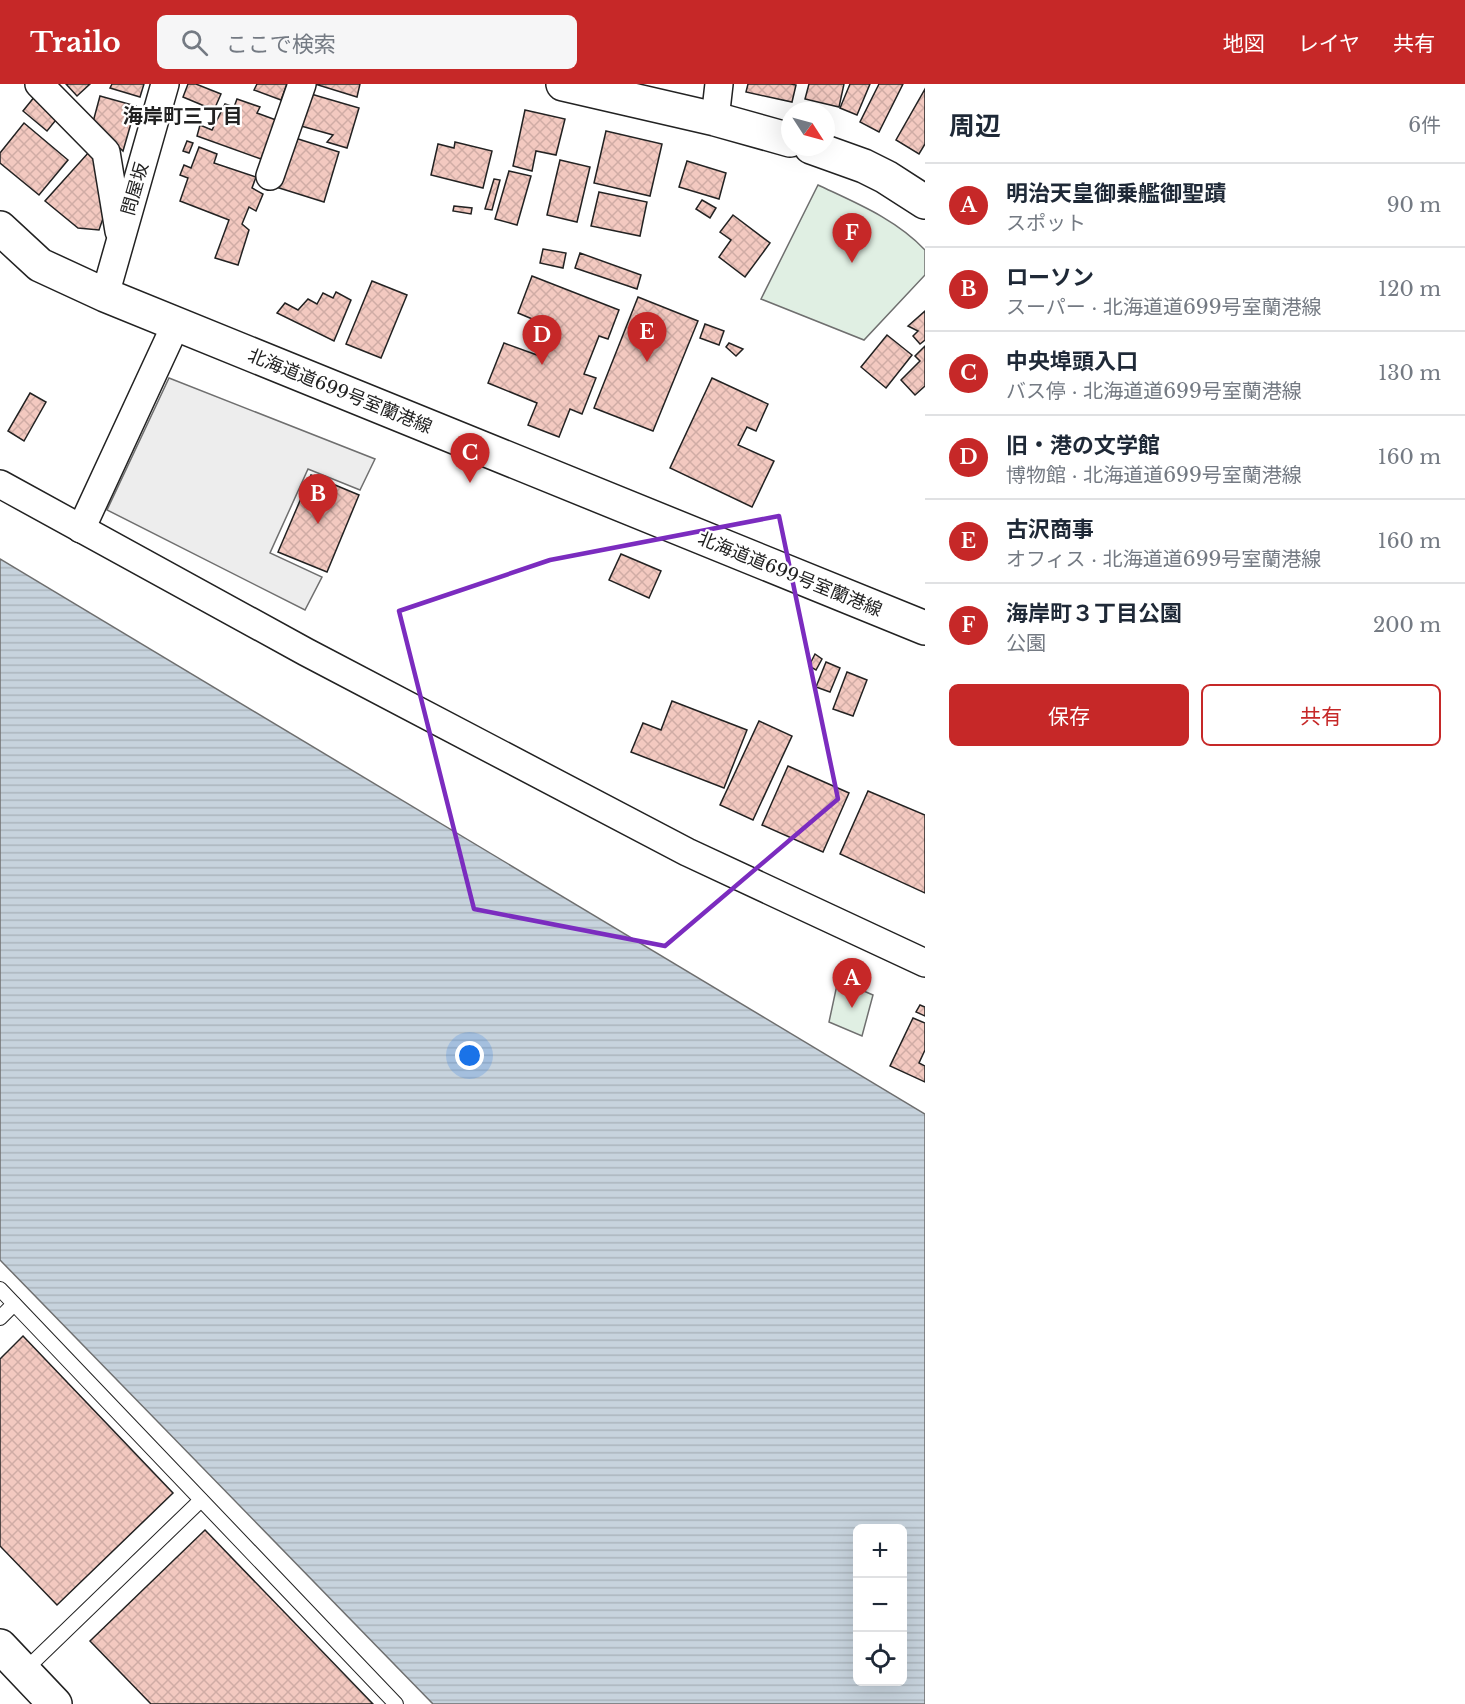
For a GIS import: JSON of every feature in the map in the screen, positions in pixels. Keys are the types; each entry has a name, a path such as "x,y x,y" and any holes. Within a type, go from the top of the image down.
{"main road":[{"path":"563,84 715,119 781,137"},
{"path":"835,156 886,177 925,202"},
{"name":"北海道道699号室蘭港線","path":"0,228 40,266 105,295 925,628"},
{"path":"0,1647 55,1704"}],"street":[{"path":"39,84 106,152 121,238"},
{"name":"問屋坂","path":"105,295 165,84"},
{"path":"270,176 302,84"},
{"path":"715,119 719,84"},
{"path":"81,529 176,324"},
{"path":"0,484 316,657 687,852 925,963"}],"lane":[{"path":"0,1289 396,1704"},
{"path":"0,1318 14,1304"},
{"path":"24,1671 201,1500"}],"highlighted area":[{"path":"779,516 838,799 665,946 474,909 399,611 550,560"}],"green space":[{"path":"818,185 861,205 888,221 914,239 925,250 925,275 864,340 761,299"},
{"path":"838,980 873,995 862,1036 829,1022"}],"shaded area":[{"path":"169,378 375,459 360,490 308,469 270,553 322,577 305,610 107,510"},
{"path":"0,559 925,1114 925,1704 433,1704 0,1260"}],"building":[{"path":"66,84 90,84 77,96"},
{"path":"112,84 144,84 140,97 110,88"},
{"path":"188,84 196,84 221,94 214,110 183,97"},
{"path":"257,84 287,84 281,100 254,90"},
{"path":"315,84 360,84 357,97"},
{"path":"748,84 796,85 792,102 746,92"},
{"path":"809,84 844,84 839,107 835,106 835,102 805,99"},
{"path":"850,84 870,84 857,115 840,108"},
{"path":"879,84 903,84 879,132 860,122"},
{"path":"925,89 925,144 919,154 896,140"},
{"path":"311,94 359,108 347,148 327,142 333,135 301,126"},
{"path":"35,96 60,115 47,131 23,111"},
{"path":"100,96 136,106 123,151 93,122"},
{"path":"237,99 260,107 257,113 276,120 261,159 197,136 200,125 212,130 225,104 234,107"},
{"path":"525,110 565,119 556,155 536,151 532,171 513,166"},
{"path":"24,123 68,160 39,195 0,163 0,153"},
{"path":"606,131 662,144 650,196 594,183"},
{"path":"292,137 339,152 324,202 276,187"},
{"path":"187,141 193,143 189,153 183,151"},
{"path":"455,142 492,151 483,188 431,175 438,144 454,148"},
{"path":"199,147 217,154 214,163 256,177 252,188 263,194 256,211 249,207 242,224 249,230 238,265 215,258 229,220 180,201 188,178 180,175 184,165 191,168"},
{"path":"89,152 101,164 107,207 99,230 78,228 45,201"},
{"path":"560,160 590,167 577,222 547,215"},
{"path":"687,161 726,173 719,199 679,187"},
{"path":"509,171 531,176 517,225 495,219"},
{"path":"494,179 500,180 492,210 485,209"},
{"path":"599,192 647,202 640,236 591,226"},
{"path":"702,200 716,208 710,218 696,209"},
{"path":"454,206 472,208 471,214 453,211"},
{"path":"733,215 770,243 745,277 719,257 731,240 720,232"},
{"path":"543,249 566,253 563,268 540,263"},
{"path":"580,253 641,275 637,289 575,268"},
{"path":"532,276 619,310 608,339 599,336 584,374 596,378 582,414 570,409 559,437 528,425 537,403 488,383 504,343 537,355 549,326 518,313"},
{"path":"372,281 407,295 381,358 346,344"},
{"path":"336,292 351,300 334,341 277,313 285,303 298,310 308,299 317,304 323,293 333,298"},
{"path":"638,297 698,321 653,431 594,408"},
{"path":"925,311 925,340 920,344 913,336 918,331 908,326"},
{"path":"705,324 724,331 719,345 700,338"},
{"path":"887,335 912,355 886,388 861,367"},
{"path":"729,343 743,349 736,356 726,347"},
{"path":"925,346 925,386 915,395 901,380 920,361 915,356"},
{"path":"712,378 768,404 756,431 747,427 738,445 774,461 752,507 670,468"},
{"path":"30,393 46,402 24,441 8,431"},
{"path":"311,475 359,495 327,572 278,552"},
{"path":"621,554 661,571 649,598 609,580"},
{"path":"815,654 822,659 816,670 809,666"},
{"path":"826,662 840,668 830,692 816,687"},
{"path":"847,672 867,680 853,716 833,709"},
{"path":"672,701 747,730 724,788 631,752 643,723 661,730"},
{"path":"759,721 792,736 753,820 720,805"},
{"path":"788,766 849,793 823,852 762,825"},
{"path":"868,791 925,815 925,893 840,854"},
{"path":"920,1005 925,1007 925,1016 916,1012"},
{"path":"913,1018 925,1023 925,1050 919,1063 925,1066 925,1082 890,1066"},
{"path":"23,1336 173,1493 57,1605 0,1546 0,1359"},
{"path":"205,1530 373,1704 151,1704 90,1641"}],"place":[{"name":"海岸町３丁目公園","path":"852,263"},
{"name":"古沢商事","path":"647,362"},
{"name":"旧・港の文学館","path":"542,365"},
{"name":"中央埠頭入口","path":"470,483"},
{"name":"ローソン","path":"318,524"},
{"name":"明治天皇御乗艦御聖蹟","path":"852,1008"}],"district":[{"name":"海岸町三丁目","path":"183,116"}]}
